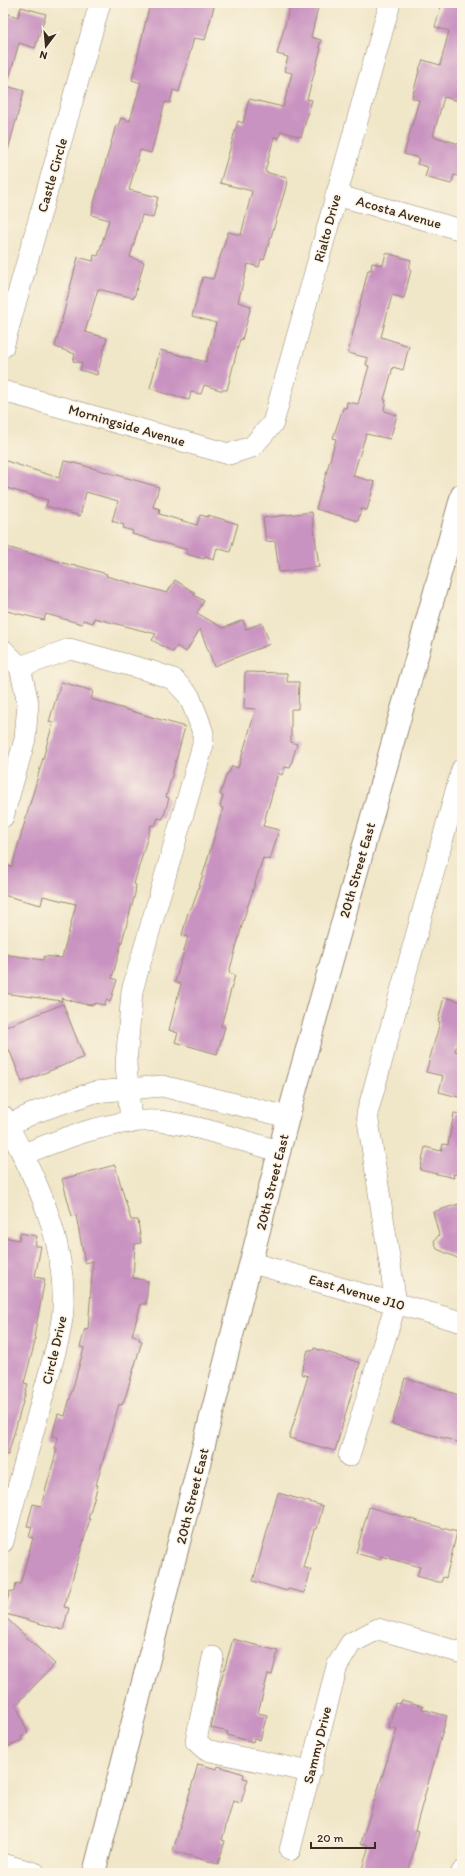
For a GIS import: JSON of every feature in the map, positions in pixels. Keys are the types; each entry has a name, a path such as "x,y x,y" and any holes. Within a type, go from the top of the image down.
{"main road":[{"name":"20th Street East","path":"94,1873 252,1263 288,1117 462,495"}],"street":[{"name":"Castle Circle","path":"3,347 100,3"},
{"name":"Rialto Drive","path":"252,447 273,423 390,3"},
{"name":"Acosta Avenue","path":"336,195 462,230"},
{"name":"Morningside Avenue","path":"3,391 229,454 252,447"},
{"path":"20,668 70,649 150,671 173,679 189,696 203,733 203,745 132,991 127,1045 128,1088 131,1122"},
{"path":"3,650 20,668 28,703 25,739 3,818"},
{"path":"349,1456 396,1303 367,1114 462,769"},
{"path":"5,1120 36,1112 95,1092 162,1086 288,1117"},
{"name":"Circle Drive","path":"3,1542 58,1341 63,1309 63,1275 58,1242 47,1205 24,1154 5,1120"},
{"path":"24,1154 78,1133 131,1122 159,1121 208,1131 280,1152"},
{"name":"East Avenue J10","path":"252,1263 462,1322"},
{"name":"Sammy Drive","path":"290,1850 337,1666 351,1643 378,1629 462,1653"},
{"path":"213,1657 196,1741 206,1750 310,1772"},
{"path":"3,1864 35,1873"}],"building":[{"path":"150,3 215,3 205,40 194,38 179,92 173,90 170,103 165,102 151,153 140,150 129,190 158,197 153,218 142,215 130,257 144,262 134,298 98,289 85,332 107,338 97,375 80,370 82,363 73,361 75,354 55,347 78,257 93,261 94,255 98,256 109,220 92,215 93,207 116,125 118,126 121,118 130,121 141,83 132,80"},
{"path":"291,3 319,3 311,37 321,40 319,47 321,48 307,99 312,100 301,137 281,131 279,138 274,137 265,172 287,178 286,187 264,260 261,259 259,267 248,264 238,302 251,306 242,340 240,339 227,390 220,390 204,385 201,394 191,392 189,400 160,392 150,388 160,350 206,362 216,323 192,316 203,277 213,279 228,232 241,235 252,191 220,183 238,121 243,123 249,99 283,107 292,73 284,71 288,57 277,54"},
{"path":"442,3 462,3 462,102 444,97 433,136 462,145 462,165 459,176 454,175 451,184 425,177 428,167 417,164 419,158 404,154 419,100 412,98 420,67 423,60 440,65 449,31 435,27"},
{"path":"21,7 46,14 35,48 19,43 8,82 3,82 3,12 18,17"},
{"path":"3,85 24,91 8,150 3,149"},
{"path":"386,253 411,260 409,269 411,270 404,298 392,295 381,337 409,346 403,370 393,367 384,400 386,400 385,411 397,415 390,439 366,434 353,476 375,482 367,510 361,509 358,521 316,509 336,439 333,438 343,408 346,408 347,402 358,404 369,366 366,365 368,358 348,353 368,270 371,270 372,263 383,265"},
{"path":"3,460 59,478 64,461 71,462 159,487 153,507 160,509 159,514 197,525 200,515 208,517 208,515 238,524 230,552 217,548 214,560 205,557 204,559 186,554 188,550 132,534 133,531 123,528 124,525 112,521 118,501 86,492 80,516 46,506 48,500 3,487"},
{"path":"312,512 319,567 279,572 275,541 266,542 263,518"},
{"path":"3,546 107,574 106,576 167,593 175,580 195,593 194,595 204,601 197,613 223,628 243,620 246,629 262,623 270,644 214,666 200,629 186,652 177,646 173,652 152,640 156,634 94,618 93,623 83,620 82,624 46,614 44,620 3,610"},
{"path":"245,672 287,673 287,682 299,682 298,709 291,709 291,742 297,744 290,768 285,767 282,775 278,773 263,826 279,830 270,860 263,858 244,918 229,973 235,975 221,1026 225,1027 217,1054 175,1042 178,1033 169,1030 181,984 175,982 188,937 182,935 188,912 193,905 223,808 220,807 223,796 220,795 227,773 229,773 232,766 238,768 256,709 244,708"},
{"path":"61,682 93,691 91,699 185,727 166,797 169,798 163,819 158,818 155,826 151,825 134,884 136,885 135,894 112,978 117,980 110,1002 106,1000 105,1005 95,1003 94,1005 84,1004 61,998 62,1001 3,993 3,954 43,960 44,956 62,958 76,904 43,896 41,905 3,895 3,886 8,866 12,867 53,723 49,722"},
{"path":"444,997 462,1002 462,1025 455,1051 462,1053 462,1098 439,1092 443,1076 426,1072 440,1022 438,1021"},
{"path":"63,1004 84,1057 22,1082 3,1034 3,1028"},
{"path":"454,1113 462,1114 462,1176 453,1174 454,1178 420,1170 425,1147 441,1151 443,1144 448,1145"},
{"path":"115,1165 131,1220 138,1220 141,1243 135,1244 133,1278 148,1281 146,1304 141,1304 132,1335 139,1337 139,1340 142,1341 126,1395 122,1405 119,1404 96,1485 98,1485 88,1519 90,1519 64,1607 69,1608 63,1630 6,1614 7,1608 5,1608 10,1591 14,1592 16,1583 20,1584 33,1538 29,1537 32,1527 27,1526 33,1504 41,1506 57,1449 55,1449 58,1437 52,1436 58,1414 65,1416 84,1348 80,1347 85,1329 88,1330 93,1261 85,1263 76,1215 72,1216 62,1179"},
{"path":"462,1203 462,1260 437,1249 434,1241 439,1235 433,1212"},
{"path":"20,1233 37,1236 35,1246 41,1246 35,1277 45,1279 34,1337 36,1338 24,1383 28,1384 8,1455 3,1454 3,1278 6,1260 3,1260 3,1237 19,1240"},
{"path":"314,1348 360,1363 335,1451 289,1438 308,1376 301,1374 308,1350 313,1351"},
{"path":"405,1378 462,1396 462,1443 392,1424"},
{"path":"278,1493 323,1506 317,1529 314,1529 303,1567 311,1570 304,1593 288,1589 287,1591 253,1581"},
{"path":"369,1507 457,1532 446,1578 443,1577 441,1582 438,1582 417,1576 420,1567 381,1556 380,1560 356,1553"},
{"path":"3,1615 55,1664 16,1705 28,1733 21,1737 22,1740 3,1749"},
{"path":"233,1639 278,1651 272,1675 268,1674 258,1713 267,1715 260,1740 254,1738 253,1742 227,1735 228,1732 211,1728 218,1691"},
{"path":"402,1700 423,1706 422,1709 447,1716 415,1830 419,1831 408,1873 361,1873 369,1845 361,1843 397,1729 389,1727 395,1703 400,1704"},
{"path":"198,1764 217,1769 218,1766 244,1774 243,1778 248,1779 241,1803 233,1801 222,1840 225,1841 218,1864 173,1851"}]}
